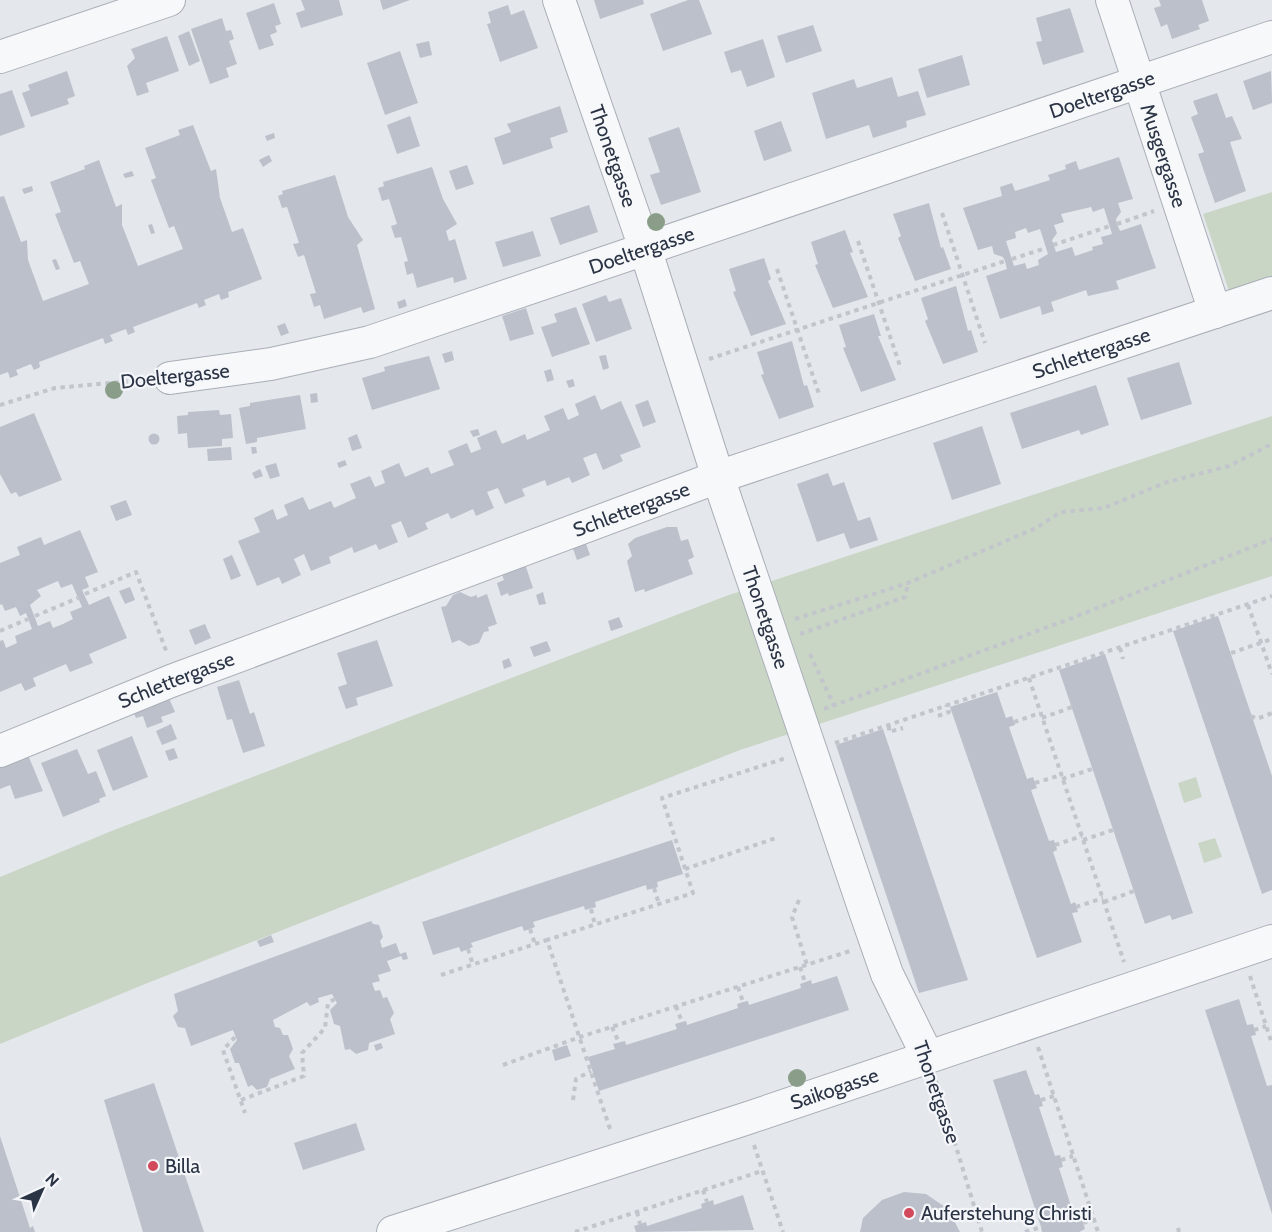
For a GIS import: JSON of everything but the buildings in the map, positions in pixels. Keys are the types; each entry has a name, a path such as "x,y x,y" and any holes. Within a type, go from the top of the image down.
{"street":[{"path":"0,57 169,0"},
{"name":"Thonetgasse","path":"559,0 645,248 718,477 888,974 928,1058"},
{"name":"Musgergasse","path":"1112,0 1215,312"},
{"name":"Doeltergasse","path":"170,378 270,364 370,342 1272,37"},
{"name":"Schlettergasse","path":"0,751 177,679 718,477 1272,293"},
{"name":"Saikogasse","path":"393,1232 928,1058 1272,941"}],"path":[{"path":"1117,224 1179,202"},
{"path":"942,213 985,343"},
{"path":"1053,245 1110,226"},
{"path":"858,241 901,369"},
{"path":"1012,259 1046,248"},
{"path":"683,368 1005,261"},
{"path":"777,269 819,397"},
{"name":"Doeltergasse","path":"0,405 55,388 170,378"},
{"path":"769,628 908,583 1036,528 1061,512 1104,508 1167,482 1229,466 1272,444"},
{"path":"908,583 905,597 800,634 834,706 1078,616 1272,539"},
{"path":"84,594 136,572 177,679"},
{"path":"834,743 1272,597"},
{"path":"35,616 78,598"},
{"path":"1248,605 1272,674"},
{"path":"0,631 28,619"},
{"path":"1231,653 1272,639"},
{"path":"1120,648 1124,659"},
{"path":"1029,678 1133,988"},
{"path":"938,716 949,712 946,705"},
{"path":"1014,722 1072,707"},
{"path":"1251,716 1257,719 1272,713"},
{"path":"888,726 890,732 903,728"},
{"path":"441,975 693,893 662,798 794,756"},
{"path":"1035,783 1092,769"},
{"path":"1055,845 1113,830"},
{"path":"685,869 776,838"},
{"path":"654,888 659,904"},
{"path":"1076,907 1134,891"},
{"path":"799,900 792,917 807,965"},
{"path":"591,909 595,925"},
{"path":"530,929 535,944"},
{"path":"547,940 610,1129"},
{"path":"503,1065 580,1037 858,948"},
{"path":"468,949 473,964"},
{"path":"800,967 805,982"},
{"path":"1249,975 1272,1044"},
{"path":"738,987 743,1002"},
{"path":"241,1100 304,1076 302,1053 325,1028 328,1003 335,999"},
{"path":"676,1006 682,1022"},
{"path":"1254,1030 1266,1026"},
{"path":"612,1027 618,1043"},
{"path":"235,1037 223,1050 245,1113"},
{"path":"1037,1044 1098,1232"},
{"name":"Thonetgasse","path":"928,1058 982,1232"},
{"path":"573,1100 576,1079 591,1071"},
{"path":"1041,1100 1054,1096"},
{"path":"751,1136 783,1232"},
{"path":"1061,1160 1073,1156"},
{"path":"575,1232 762,1171"},
{"path":"703,1190 707,1202"},
{"path":"637,1212 639,1224"},
{"path":"1083,1223 1094,1219"},
{"path":"1025,1232 1041,1227"}],"green space":[{"path":"1272,192 1272,281 1230,294 1203,214"},
{"path":"1272,416 1272,576 740,750 145,984 0,1044 0,877 114,830 726,596"},
{"path":"1196,777 1202,797 1184,803 1178,783"},
{"path":"1215,838 1222,857 1204,863 1198,843"}],"place":[{"name":"Billa","path":"153,1166"},
{"name":"Auferstehung Christi","path":"909,1213"}]}
